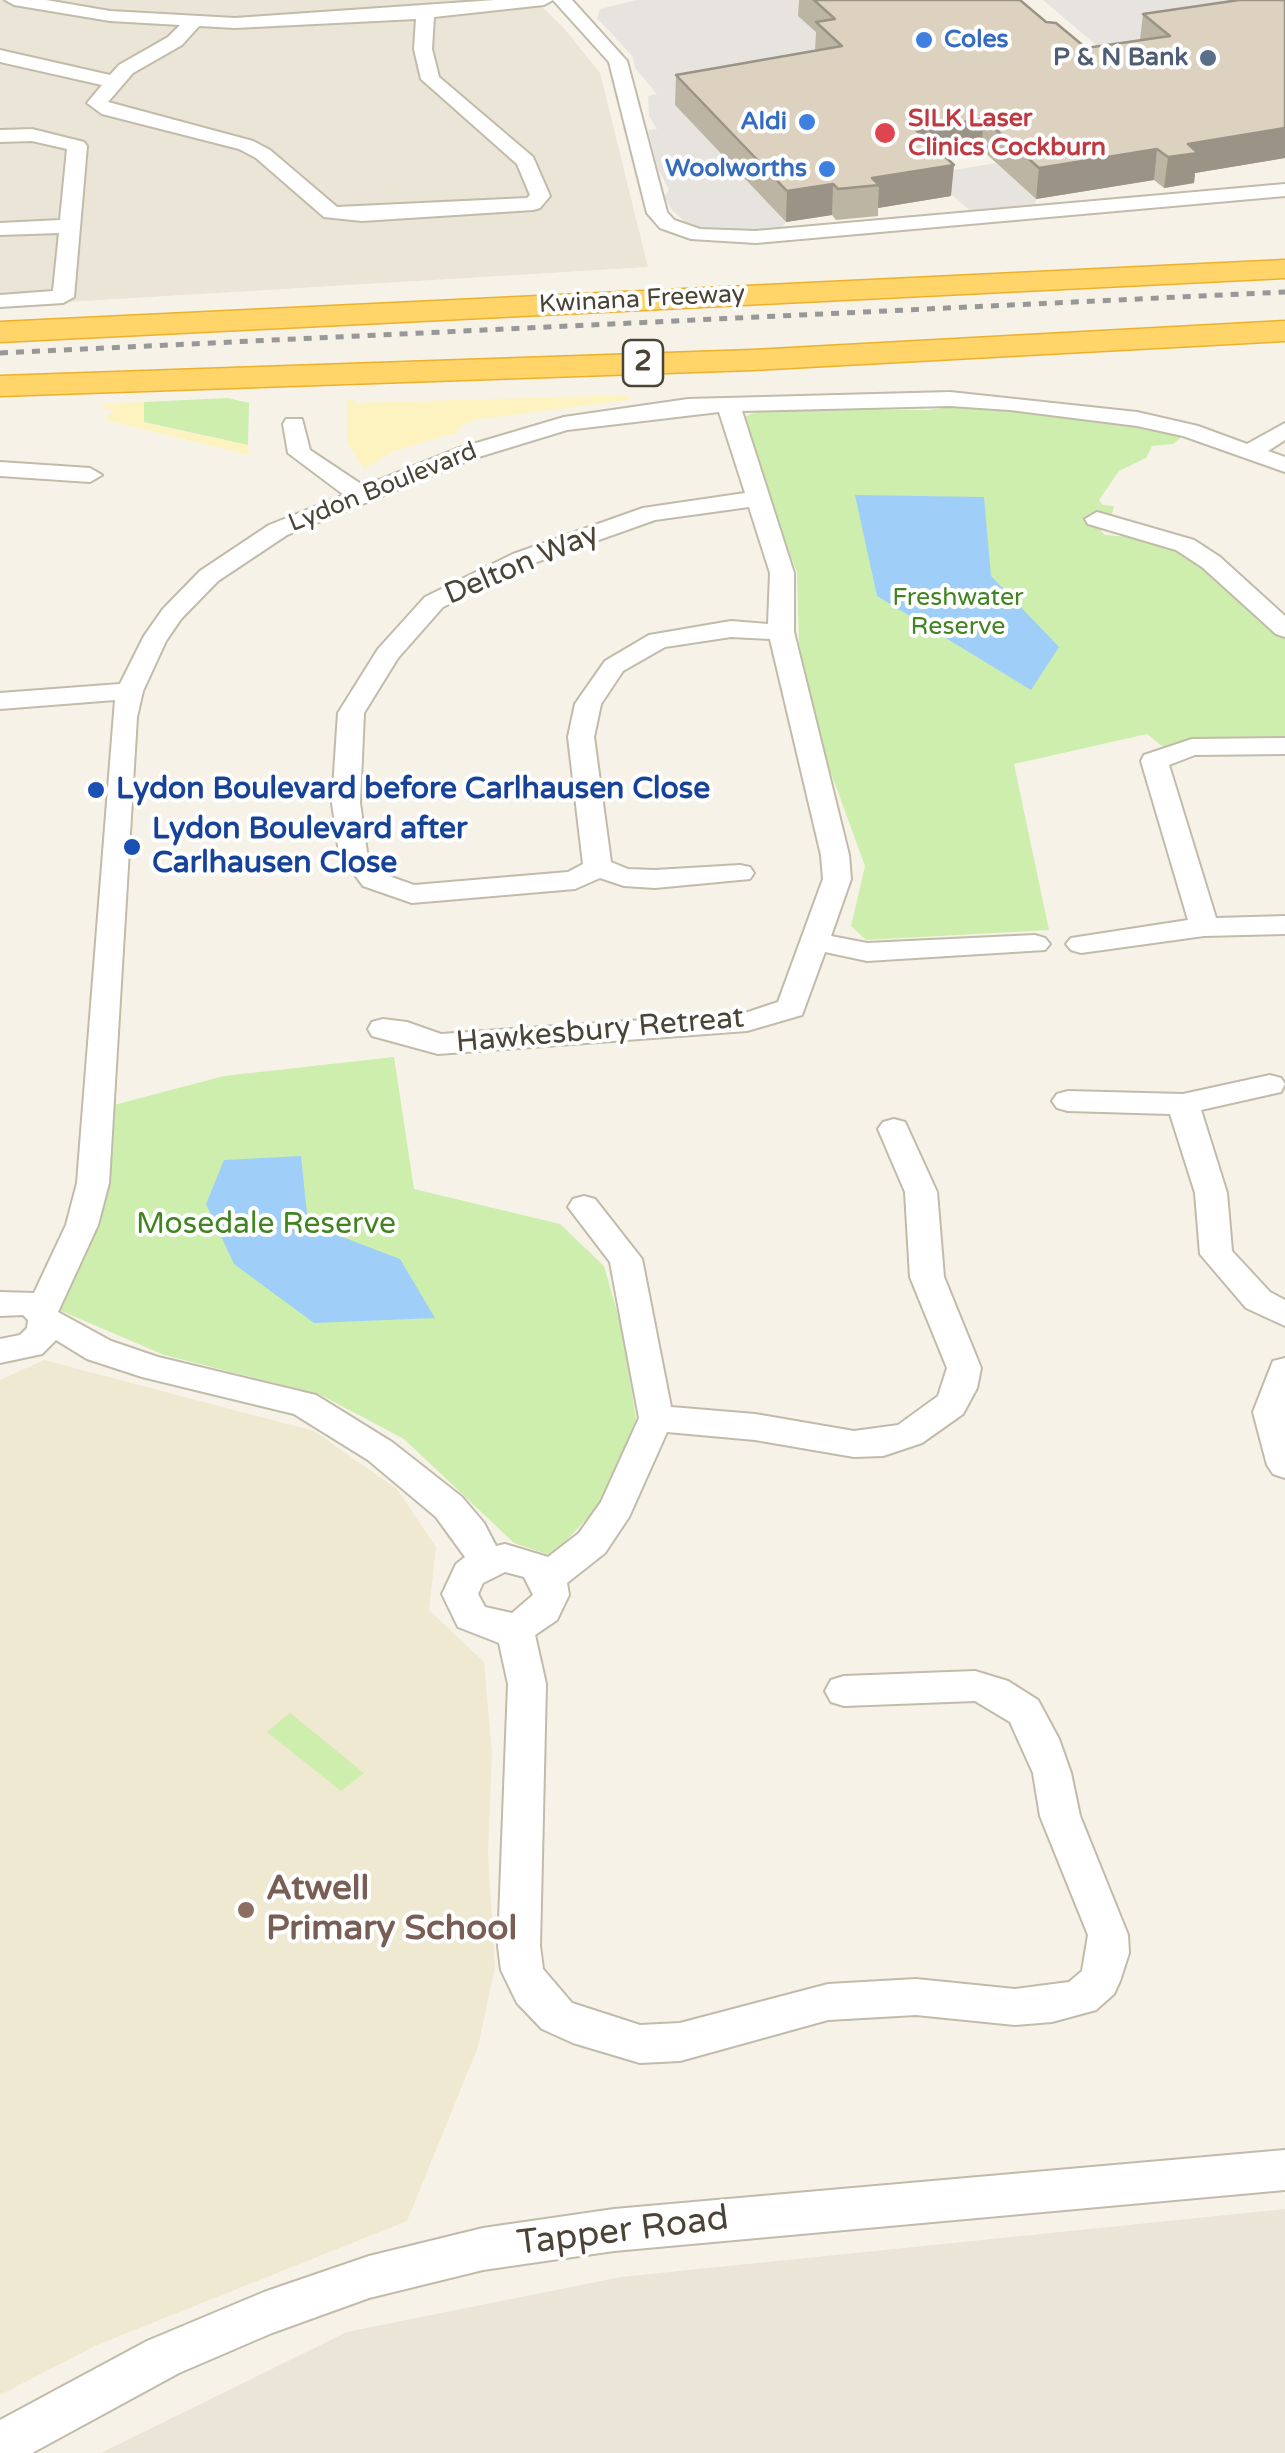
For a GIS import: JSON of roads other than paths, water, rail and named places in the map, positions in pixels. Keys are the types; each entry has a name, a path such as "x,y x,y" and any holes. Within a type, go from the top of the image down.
{"highway":[{"path":"920,285 1285,254"},
{"name":"Kwinana Freeway","path":"0,332 1285,269"},
{"name":"2","path":"0,386 919,352 1285,331"},
{"path":"919,352 967,355 1285,344"}],"street":[{"path":"156,0 218,2"},
{"path":"0,14 20,1 110,16 234,22 274,28 544,0"},
{"path":"250,3 417,14 573,3 618,61 657,213 668,224 698,235 756,237 1285,190"},
{"path":"193,22 175,41 136,62 98,98 100,106 246,145 263,154 331,213 362,215 533,204 540,196 526,160 434,83 424,49 418,44 417,14"},
{"path":"0,56 114,82"},
{"path":"0,136 32,135 77,146 63,297 0,301"},
{"path":"0,229 67,226"},
{"name":"Lydon Boulevard","path":"20,1339 82,1224 98,1148 124,718 130,691 152,640 209,576 278,530 464,454 564,424 688,406 950,398 1010,403 1137,419 1252,451 1285,465"},
{"name":"Hawkesbury Retreat","path":"383,1029 407,1032 438,1044 747,1022 790,1008 836,878 835,855 782,632 782,573 728,404"},
{"path":"294,424 296,448 302,455 359,494"},
{"path":"1252,451 1285,430"},
{"path":"0,469 90,475"},
{"name":"Delton Way","path":"598,867 575,880 412,894 373,880 353,852 350,836 346,803 351,713 387,654 434,602 522,558 651,514 757,499"},
{"path":"1097,519 1185,545 1210,562 1285,629"},
{"path":"740,873 656,879 624,877 598,867 581,737 588,704 614,666 658,640 731,629 782,632"},
{"path":"0,701 130,691"},
{"path":"1204,927 1154,761 1192,748 1285,746"},
{"path":"1081,944 1204,927 1285,925"},
{"path":"814,940 867,952 1035,944"},
{"path":"1068,1101 1183,1104 1270,1085"},
{"path":"1183,1104 1211,1193 1216,1254 1258,1300 1285,1314"},
{"path":"656,1418 854,1444 882,1443 910,1434 951,1406 964,1368 927,1278 922,1192 894,1129"},
{"path":"546,1578 592,1543 616,1507 656,1418 626,1259 584,1207"},
{"path":"1,1303 59,1268"},
{"path":"1,1303 28,1303 20,1339 99,1350 154,1368 304,1404 380,1451 449,1507 472,1533 486,1562"},
{"path":"1285,1370 1270,1412 1285,1466"},
{"path":"505,1558 536,1566 546,1578 550,1595 544,1610 516,1628 481,1624 462,1604 462,1585 469,1574 486,1562 505,1558"},
{"path":"516,1628 527,1684 519,1946 522,1970 532,1990 572,2026 621,2041 680,2042 754,2018 828,2002 916,1998 1015,2007 1052,2004 1081,1996 1099,1980 1108,1953 1108,1935 1060,1816 1052,1773 1040,1739 1024,1711 995,1692 975,1686 844,1691"},
{"name":"Tapper Road","path":"0,2445 163,2357 264,2314 370,2277 483,2250 614,2230 1285,2170"}],"water":[{"path":"855,495 984,497 991,576 1059,647 1031,690 877,596"},
{"path":"301,1156 308,1224 400,1259 435,1318 314,1323 234,1264 206,1204 224,1160"}],"railway":[{"path":"0,353 1285,292"}],"place":[{"name":"Coles","path":"924,40"},
{"name":"P & N Bank","path":"1208,58"},
{"name":"Aldi","path":"807,122"},
{"name":"SILK Laser Clinics Cockburn","path":"885,133"},
{"name":"Woolworths","path":"827,169"},
{"name":"Lydon Boulevard before Carlhausen Close","path":"96,790"},
{"name":"Lydon Boulevard after Carlhausen Close","path":"132,847"},
{"name":"Atwell Primary School","path":"246,1910"}],"park label":[{"name":"Freshwater Reserve","path":"958,612"},
{"name":"Mosedale Reserve","path":"266,1225"}]}
